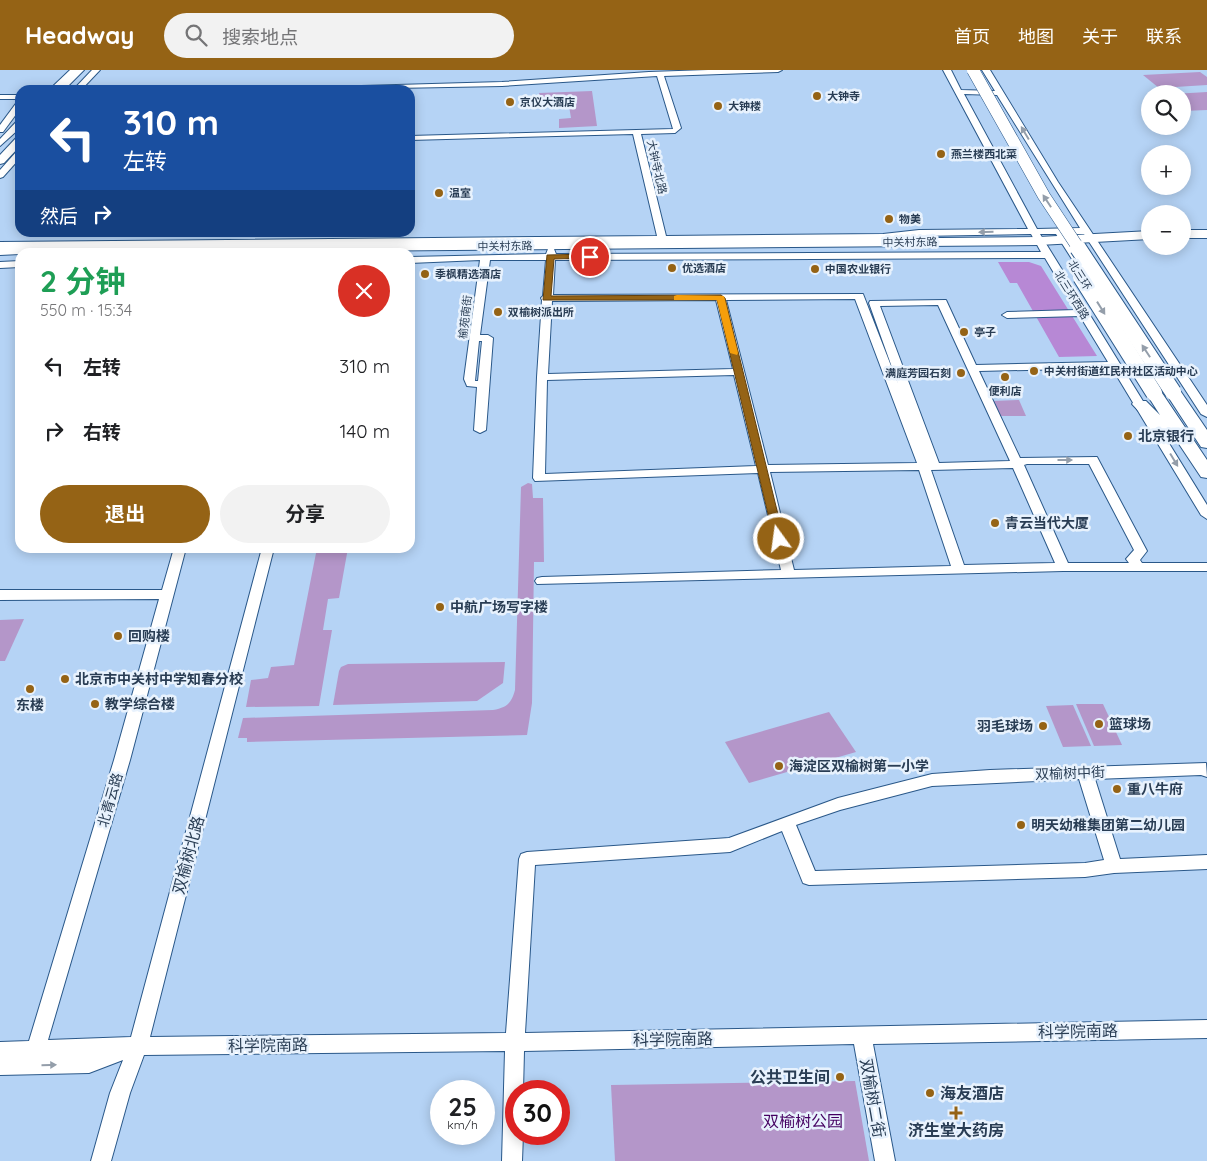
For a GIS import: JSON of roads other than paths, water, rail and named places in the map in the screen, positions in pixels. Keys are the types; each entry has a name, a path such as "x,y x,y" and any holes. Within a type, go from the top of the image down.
{"highway":[{"name":"北三环","path":"962,70 1030,196 1205,470"},
{"name":"北三环","path":"973,70 1044,196 1207,443"},
{"path":"1140,404 1205,470"}],"main road":[{"path":"64,85 79,70"},
{"path":"73,85 87,70"},
{"path":"0,162 9,142"},
{"path":"1191,234 1207,234"},
{"path":"1041,244 1064,239 1141,236"},
{"path":"1094,239 1141,242"},
{"path":"1191,242 1207,241"},
{"name":"中关村东路","path":"172,248 663,242 1041,244"},
{"name":"中关村东路","path":"415,253 550,254 1041,244"},
{"name":"中关村东路","path":"0,251 15,251"},
{"path":"0,258 15,258"}],"street":[{"path":"58,85 74,70"},
{"path":"82,85 96,70"},
{"path":"94,85 107,70"},
{"path":"415,87 502,84 649,72 660,74 778,70"},
{"name":"北三环西路","path":"947,70 1041,244 1207,514"},
{"path":"986,70 1054,182 1094,239 1132,286 1134,290 1131,299"},
{"name":"大钟寺北路","path":"660,74 677,128 676,131 637,133 663,242"},
{"path":"959,92 1000,92"},
{"path":"0,97 15,97"},
{"path":"0,130 15,110"},
{"path":"415,138 637,133"},
{"path":"0,175 15,158"},
{"path":"0,245 211,244 229,247 234,237"},
{"path":"1041,244 1064,239 1094,239"},
{"path":"1064,239 1087,275"},
{"path":"1094,239 1115,275 1207,414"},
{"path":"550,254 542,377 539,478 761,469 924,466"},
{"name":"中关村东路","path":"415,260 550,254"},
{"name":"榆苑南街","path":"483,384 470,384 469,379 485,258"},
{"path":"0,265 15,264"},
{"path":"1060,276 1115,275"},
{"path":"546,298 859,296 924,466 959,570"},
{"path":"721,298 788,574"},
{"path":"1063,567 1017,464 942,302 874,304 934,467 1017,464 1025,460 1093,460 1141,551 1133,559 1138,567"},
{"path":"1007,315 1084,313"},
{"path":"474,338 488,338 480,430"},
{"path":"973,368 1115,365"},
{"path":"542,377 738,372"},
{"name":"北青云路","path":"36,1050 122,760 179,553"},
{"name":"双榆树北路","path":"101,1161 120,1093 138,1046 267,553"},
{"path":"542,581 1063,567 1207,567"},
{"path":"0,596 167,594"},
{"name":"双榆树中街","path":"515,1042 527,859 730,845 838,804 932,780 990,776 1206,769 1207,771"},
{"path":"1085,773 1114,866"},
{"path":"787,822 809,878 1075,870 1114,866 1207,862"},
{"name":"科学院南路","path":"0,1051 138,1046 515,1042 1207,1029"},
{"name":"双榆树二街","path":"862,1036 885,1161"},
{"path":"512,1161 515,1042"},
{"name":"科学院南路","path":"0,1066 89,1064 138,1046"}],"place":[{"name":"大钟寺","path":"817,96"},
{"name":"京仪大酒店","path":"510,102"},
{"name":"大钟楼","path":"718,106"},
{"name":"燕兰楼西北菜","path":"941,154"},
{"name":"温室","path":"439,193"},
{"name":"物美","path":"889,219"},
{"name":"优选酒店","path":"672,268"},
{"name":"中国农业银行","path":"815,269"},
{"name":"季枫精选酒店","path":"425,274"},
{"name":"双榆树派出所","path":"498,312"},
{"name":"亭子","path":"964,332"},
{"name":"中关村街道红民村社区活动中心","path":"1034,371"},
{"name":"满庭芳园石刻","path":"961,373"},
{"name":"便利店","path":"1005,377"},
{"name":"北京银行","path":"1128,436"},
{"name":"青云当代大厦","path":"995,523"},
{"name":"中航广场写字楼","path":"440,607"},
{"name":"回购楼","path":"118,636"},
{"name":"北京市中关村中学知春分校","path":"65,679"},
{"name":"东楼","path":"30,689"},
{"name":"教学综合楼","path":"95,704"},
{"name":"篮球场","path":"1099,724"},
{"name":"羽毛球场","path":"1043,726"},
{"name":"海淀区双榆树第一小学","path":"779,766"},
{"name":"重八牛府","path":"1117,789"},
{"name":"明天幼稚集团第二幼儿园","path":"1021,825"},
{"name":"公共卫生间","path":"840,1077"},
{"name":"海友酒店","path":"930,1093"},
{"name":"济生堂大药房","path":"956,1113"}],"park label":[{"name":"双榆树公园","path":"803,1121"}]}
